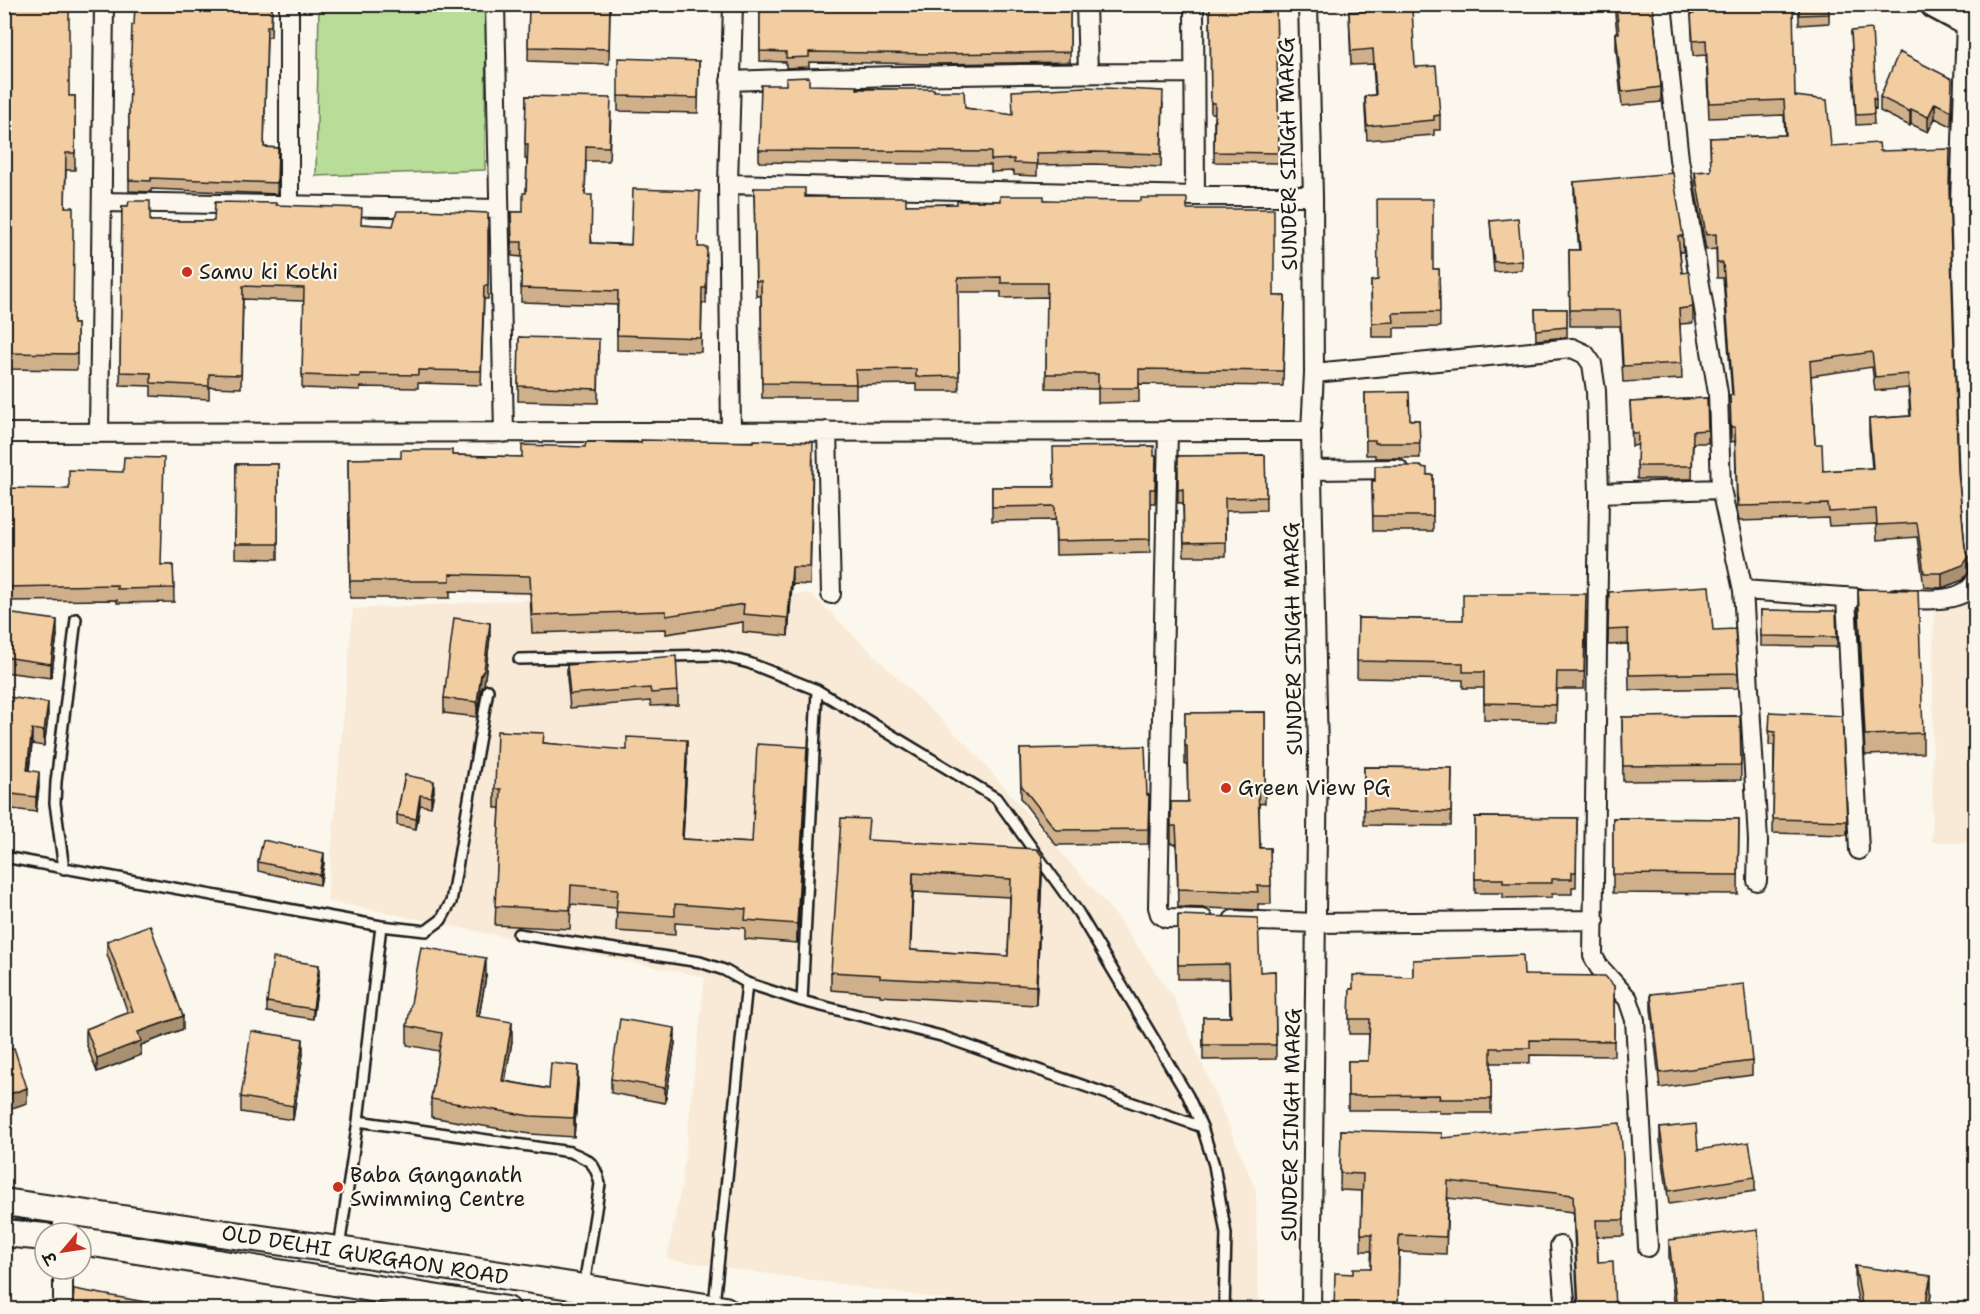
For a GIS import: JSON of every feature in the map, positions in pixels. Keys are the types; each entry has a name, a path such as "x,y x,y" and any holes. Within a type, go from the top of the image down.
{"main road":[{"path":"1935,4 1971,24"},
{"name":"OLD DELHI GURGAON ROAD","path":"4,1202 60,1221"},
{"name":"OLD DELHI GURGAON ROAD","path":"93,1225 339,1250 582,1299 719,1309"},
{"path":"4,1233 33,1236"},
{"name":"OLD DELHI GURGAON ROAD","path":"93,1243 507,1310"}],"street":[{"path":"99,434 104,4"},
{"path":"289,4 289,205"},
{"path":"495,4 504,433"},
{"path":"730,432 728,184 733,4"},
{"path":"1086,4 1088,73"},
{"path":"1194,4 1195,196"},
{"name":"SUNDER SINGH MARG","path":"1308,4 1313,196 1314,373 1311,431 1317,753 1311,1310"},
{"path":"1662,4 1679,159 1718,393 1721,489 1743,590 1757,830 1757,881"},
{"path":"1971,24 1960,203 1968,485 1976,562"},
{"path":"730,81 832,77 1194,73"},
{"path":"728,184 1195,196 1313,196"},
{"path":"102,202 499,208"},
{"path":"1314,373 1572,348 1585,354 1592,364 1596,391 1599,493 1593,956 1599,967 1628,999 1635,1020 1648,1247"},
{"path":"1168,430 1158,907 1160,914 1166,918 1316,923 1595,920"},
{"path":"826,431 831,594"},
{"path":"4,433 1311,431"},
{"path":"1313,470 1421,469"},
{"path":"1599,493 1721,489"},
{"path":"1743,590 1846,597 1944,599 1964,593 1972,588 1976,580"},
{"path":"1846,597 1859,850"},
{"path":"1560,1246 1566,1310"},
{"path":"63,1281 63,1310"}],"lane":[{"path":"64,869 56,803 56,782 76,619"},
{"path":"519,659 717,655 749,663 817,690 996,798 1078,912 1188,1096 1202,1127 1214,1165 1226,1234 1224,1310"},
{"path":"4,857 381,926 426,931 441,920 451,902 488,690"},
{"path":"802,1001 817,690"},
{"path":"339,1250 358,1121 381,926"},
{"path":"518,934 700,962 724,970 747,983 802,1001 941,1036 1202,1127"},
{"path":"719,1309 747,983"},
{"path":"358,1121 570,1152 589,1159 597,1171 600,1185 582,1299"}],"shaded area":[{"path":"811,594 970,748 1113,912 1174,998 1256,1190 1258,1309 1009,1309 667,1259 682,1182 705,977 327,901 353,609 579,597"},
{"path":"1934,595 1975,595 1975,843 1932,842"}],"green space":[{"path":"319,5 486,5 485,170 316,176"}],"building":[{"path":"4,4 69,4 69,96 75,96 75,153 66,153 65,207 73,207 73,324 77,324 77,354 4,353"},
{"path":"135,4 272,4 271,26 267,26 264,147 278,148 277,183 151,178 151,181 129,180 132,25 134,25"},
{"path":"529,4 610,4 609,49 528,47"},
{"path":"760,4 1070,4 1070,52 936,54 809,52 809,57 786,58 786,52 760,51"},
{"path":"1210,4 1276,4 1279,153 1214,152 1215,103 1211,103"},
{"path":"1616,4 1652,4 1661,87 1622,92 1616,33 1619,33"},
{"path":"1694,4 1793,6 1795,96 1827,100 1831,146 1879,143 1880,151 1950,149 1949,189 1958,471 1965,548 1969,557 1963,565 1942,573 1924,573 1917,523 1877,525 1876,509 1829,512 1828,504 1739,506 1735,427 1731,427 1730,395 1733,395 1723,263 1717,263 1716,234 1706,235 1695,172 1711,171 1710,138 1786,135 1784,100 1709,103 1706,40 1693,41 1691,14 1694,14","holes":["1872,352 1875,377 1908,374 1911,416 1869,419 1873,468 1823,471 1822,444 1815,444 1810,361"]},
{"path":"1799,4 1828,4 1829,14 1799,15"},
{"path":"1412,8 1415,67 1436,66 1440,115 1434,116 1434,120 1367,126 1365,96 1376,95 1373,49 1351,51 1349,12"},
{"path":"1872,29 1876,100 1873,98 1874,114 1856,115 1851,31"},
{"path":"1899,52 1952,79 1951,111 1935,103 1928,117 1911,109 1910,112 1880,97"},
{"path":"618,58 699,61 698,98 618,96"},
{"path":"809,77 809,85 857,86 857,89 964,91 965,108 1013,115 1012,91 1085,87 1163,91 1161,154 1036,153 1037,164 1014,163 1014,159 991,160 991,152 759,150 761,85 786,85 786,78"},
{"path":"1976,79 1976,140 1973,138"},
{"path":"526,96 611,98 609,147 586,146 585,195 592,195 591,243 631,245 633,189 700,191 698,247 707,247 706,288 702,288 701,338 617,335 618,291 521,288 522,242 512,242 511,212 523,212 523,193 526,193 528,144 525,144"},
{"path":"1973,147 1976,147 1976,321 1971,188"},
{"path":"1673,173 1683,236 1678,236 1682,273 1689,272 1693,307 1679,309 1682,363 1623,366 1620,310 1570,310 1569,250 1580,250 1574,182"},
{"path":"754,188 805,188 805,197 906,197 906,205 957,204 957,201 1000,201 1000,196 1044,196 1044,200 1141,201 1141,198 1187,198 1187,209 1274,209 1274,296 1285,296 1283,371 1139,369 1139,388 1098,388 1098,374 1046,374 1047,283 1001,283 1001,277 958,278 959,376 916,377 916,369 855,370 856,384 762,383 761,281 756,281"},
{"path":"1377,199 1433,199 1433,269 1439,269 1440,312 1393,313 1394,322 1372,323 1371,281 1378,280"},
{"path":"129,201 150,201 150,221 214,221 215,202 362,208 361,224 393,226 397,211 488,213 488,286 484,286 481,371 418,370 418,375 360,374 360,377 302,375 304,288 243,286 241,375 209,374 209,386 151,383 151,373 120,372 122,206 128,206"},
{"path":"1518,218 1522,261 1494,262 1490,221"},
{"path":"1535,309 1567,309 1567,327 1536,330"},
{"path":"519,337 599,339 598,389 518,386"},
{"path":"1409,392 1410,420 1419,420 1420,443 1375,443 1375,440 1366,440 1365,393"},
{"path":"1707,398 1708,430 1693,431 1692,466 1637,466 1638,433 1632,433 1630,402"},
{"path":"641,440 813,442 810,567 792,567 788,618 743,614 744,604 666,616 666,611 532,615 530,576 450,574 450,581 350,581 348,459 401,458 401,450 452,450 452,455 522,457 522,445 585,447 586,442 641,443"},
{"path":"1154,446 1155,489 1150,489 1150,539 1056,541 1055,506 992,507 992,487 1054,487 1053,447"},
{"path":"1265,455 1266,497 1225,498 1226,542 1184,543 1183,489 1178,490 1178,456"},
{"path":"124,457 164,458 161,565 173,565 174,588 117,589 117,585 4,587 4,488 69,489 69,470 123,472"},
{"path":"236,464 278,464 278,544 235,544"},
{"path":"1375,466 1427,468 1427,475 1433,475 1433,516 1373,516 1372,481 1375,481"},
{"path":"1709,586 1713,630 1735,629 1738,673 1629,675 1628,629 1608,630 1609,592"},
{"path":"1858,589 1918,590 1923,733 1865,735"},
{"path":"1463,594 1586,594 1584,672 1557,672 1556,705 1484,703 1484,672 1463,672 1463,663 1357,661 1358,618 1463,620"},
{"path":"1761,610 1836,611 1837,637 1761,636"},
{"path":"6,613 57,620 51,664 4,657"},
{"path":"454,618 490,623 477,702 444,698"},
{"path":"676,656 678,691 651,693 650,688 570,694 567,665"},
{"path":"8,697 48,703 44,731 32,729 27,770 39,772 36,797 4,793 4,724"},
{"path":"1265,712 1265,785 1258,786 1260,848 1270,848 1271,886 1257,886 1258,892 1178,889 1176,826 1171,826 1171,802 1188,802 1185,713"},
{"path":"1770,712 1842,716 1847,821 1773,819 1775,732 1769,731"},
{"path":"1740,716 1741,765 1623,766 1622,717"},
{"path":"497,731 544,733 543,743 627,750 627,737 687,740 682,839 752,843 757,744 807,747 797,924 745,920 746,909 675,904 675,916 616,912 618,889 571,885 570,910 495,906 501,789 495,789"},
{"path":"1145,746 1147,795 1149,795 1148,829 1056,830 1021,785 1020,749"},
{"path":"1364,767 1452,768 1451,812 1364,810"},
{"path":"405,775 434,781 431,797 420,795 416,819 397,815"},
{"path":"1475,817 1577,818 1576,872 1572,872 1572,879 1552,879 1552,883 1503,883 1503,879 1475,879"},
{"path":"841,818 869,819 867,840 1037,849 1042,856 1036,986 880,978 880,975 831,972","holes":["913,873 1011,879 1008,956 910,950"]},
{"path":"1613,818 1739,819 1738,875 1613,874"},
{"path":"263,840 324,853 320,875 258,862"},
{"path":"1178,915 1258,918 1260,972 1275,971 1276,1045 1203,1045 1203,1017 1231,1017 1229,964 1178,965"},
{"path":"150,925 183,1016 138,1032 141,1041 97,1058 86,1029 133,1011 107,941"},
{"path":"421,947 486,958 476,1016 512,1022 502,1081 549,1089 551,1063 578,1066 574,1118 530,1116 431,1099 442,1033 407,1026"},
{"path":"1523,955 1524,975 1605,976 1614,986 1614,1041 1530,1040 1530,1048 1491,1048 1491,1099 1439,1099 1440,1095 1348,1096 1348,1061 1368,1061 1370,1019 1349,1019 1353,975 1413,977 1413,960"},
{"path":"273,958 319,965 313,1009 267,1002"},
{"path":"1744,984 1752,1061 1660,1073 1651,994"},
{"path":"620,1019 675,1028 665,1088 611,1079"},
{"path":"251,1031 303,1039 293,1106 241,1097"},
{"path":"14,1048 27,1088 4,1096 4,1051"},
{"path":"1620,1123 1624,1220 1596,1220 1598,1262 1613,1261 1615,1310 1579,1310 1573,1195 1448,1181 1446,1237 1399,1235 1398,1310 1334,1310 1335,1273 1353,1274 1353,1268 1371,1268 1372,1234 1361,1234 1363,1174 1340,1173 1341,1130 1442,1133 1442,1138"},
{"path":"1696,1124 1698,1150 1749,1142 1755,1177 1669,1191 1660,1128"},
{"path":"1758,1229 1763,1310 1677,1310 1669,1240"},
{"path":"1855,1266 1931,1276 1924,1310 1863,1310"},
{"path":"74,1289 150,1303 151,1310 64,1310 68,1309 73,1302"}],"place":[{"name":"Samu ki Kothi","path":"187,272"},
{"name":"Green View PG","path":"1226,788"},
{"name":"Baba Ganganath Swimming Centre","path":"338,1187"}]}
